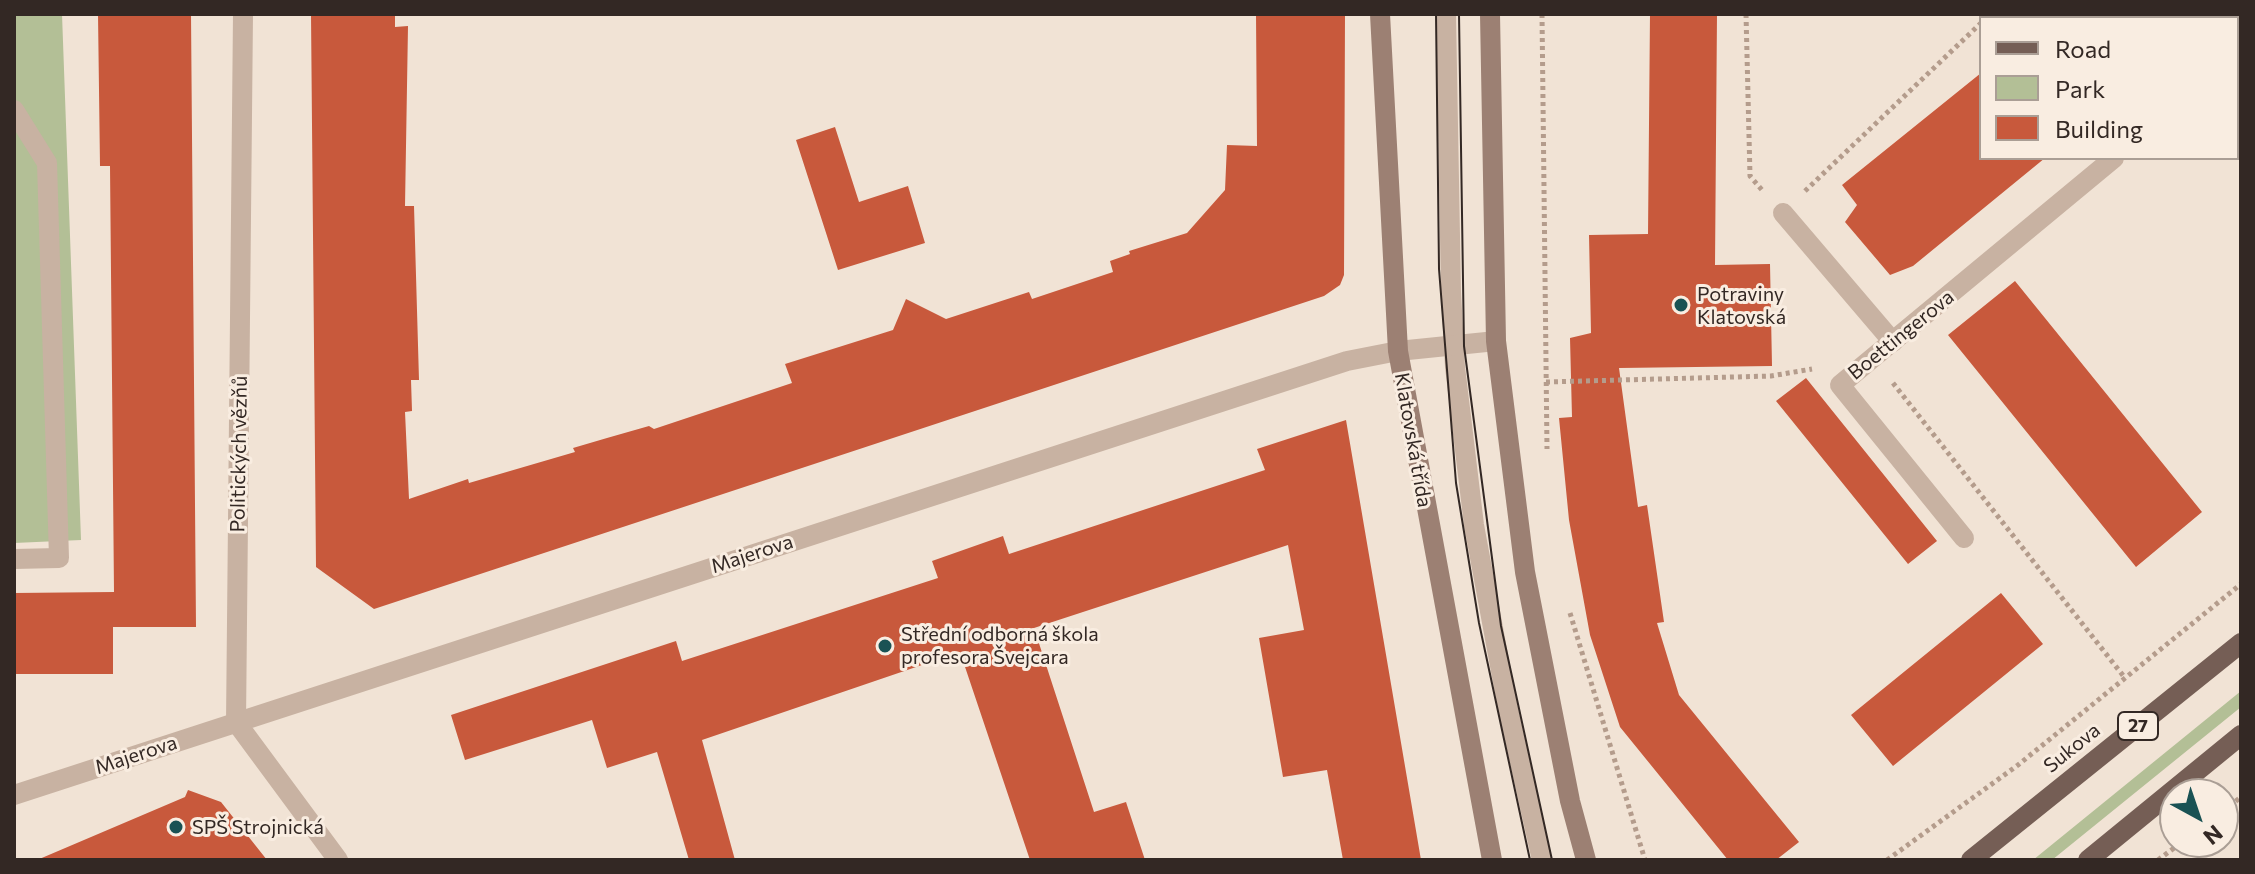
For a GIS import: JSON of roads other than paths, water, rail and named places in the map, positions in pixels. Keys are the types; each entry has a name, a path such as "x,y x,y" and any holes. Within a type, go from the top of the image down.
{"main road":[{"name":"Klatovská třída","path":"1380,14 1398,351 1438,581 1492,860"},
{"path":"1490,14 1496,341 1525,572 1570,801 1586,860"},
{"name":"Sukova","path":"1971,860 2241,643"},
{"path":"2088,860 2241,735"}],"street":[{"name":"Politických vězňů","path":"236,722 243,14"},
{"path":"1446,14 1454,347 1474,525 1508,709 1542,860"},
{"path":"14,110 47,163 59,558 14,559"},
{"name":"Boettingerova","path":"1964,538 1840,385 2112,160"},
{"path":"1783,213 1893,342"},
{"name":"Majerova","path":"14,795 1347,361 1398,351 1496,341"},
{"path":"236,722 338,860"}],"tram line":[{"path":"1436,14 1439,269 1456,483 1479,623 1530,860"},
{"path":"1459,14 1464,346 1501,626 1552,860"}],"place":[{"name":"Potraviny Klatovská","path":"1681,305"},
{"name":"Střední odborná škola profesora Švejcara","path":"885,646"},
{"name":"SPŠ Strojnická","path":"176,827"}]}
